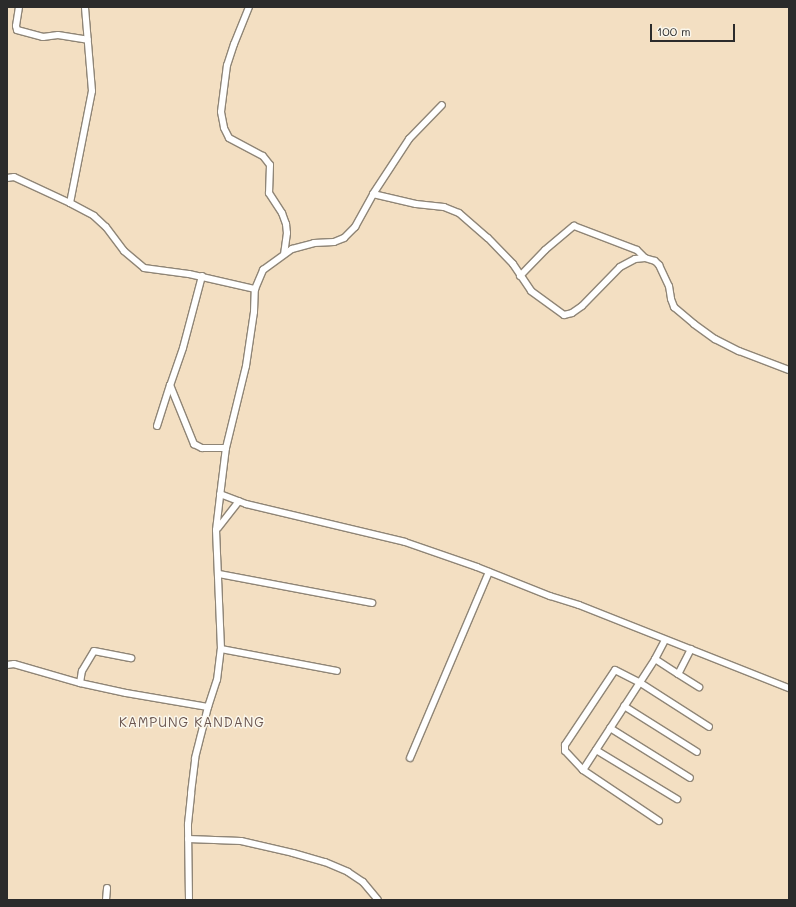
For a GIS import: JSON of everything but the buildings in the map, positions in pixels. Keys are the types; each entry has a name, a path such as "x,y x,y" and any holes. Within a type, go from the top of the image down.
{"street":[{"path":"19,7 16,26 17,30 43,37 58,35 88,40"},
{"path":"70,202 92,91 85,7"},
{"path":"249,7 227,65 221,112 224,128 229,138 263,156 270,165 269,193 282,213 286,224 287,233 284,254"},
{"path":"189,900 188,824 195,758 208,707 217,680 221,650 216,530 226,448 246,366 254,312 255,289 262,270 292,249 314,243 334,242 344,238 355,227 373,194 409,139 442,105"},
{"path":"7,178 14,177 70,202 94,216 106,227 124,251 144,268 202,276 255,289"},
{"path":"373,194 416,204 444,208 459,213 504,253 531,291 564,315 572,314 582,306 620,268 636,259 645,258 655,261 660,265 669,286 674,307 694,324 715,339 739,351 789,370"},
{"path":"520,276 545,250 574,226 637,250 645,258"},
{"path":"157,426 183,348 202,276"},
{"path":"170,385 194,444 202,448 226,448"},
{"path":"220,494 239,501 405,542 489,572 789,688"},
{"path":"216,530 239,501"},
{"path":"410,758 489,572"},
{"path":"219,574 372,603"},
{"path":"583,770 666,640"},
{"path":"678,674 690,649"},
{"path":"221,650 337,671"},
{"path":"80,683 82,671 94,651 131,658"},
{"path":"655,659 699,687"},
{"path":"7,665 14,664 80,683 208,707"},
{"path":"659,821 583,770 565,751 566,744 614,670 617,670 639,682 709,727"},
{"path":"624,706 697,752"},
{"path":"610,728 690,778"},
{"path":"596,750 677,799"},
{"path":"188,838 240,841 325,862 348,872 363,882 378,900"},
{"path":"106,900 107,888"}],"district":[{"name":"KAMPUNG KANDANG","path":"192,722"}]}
